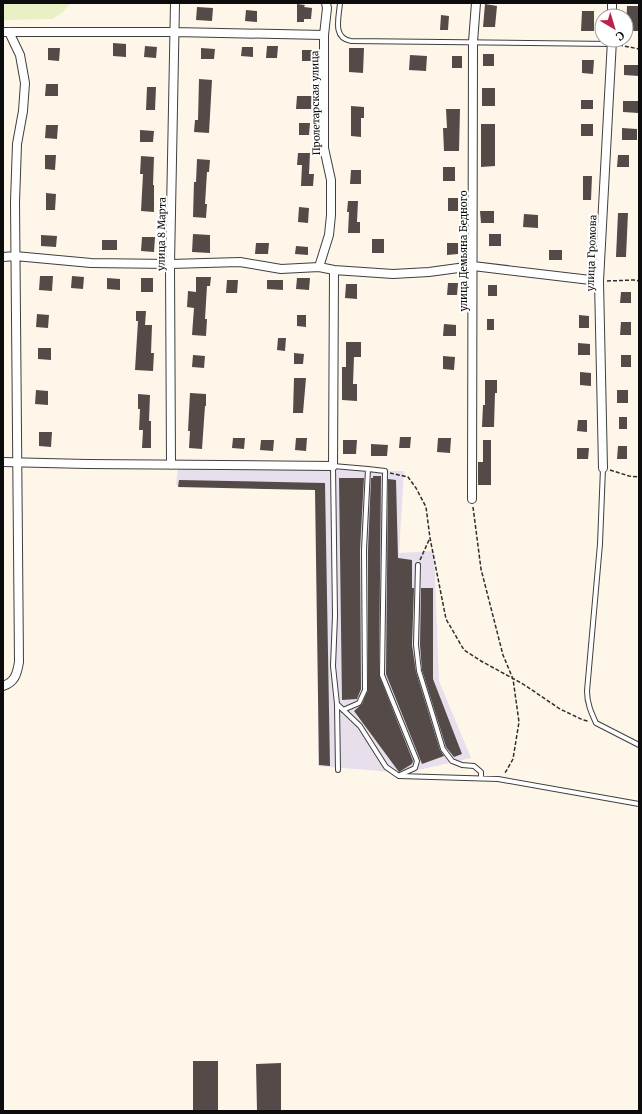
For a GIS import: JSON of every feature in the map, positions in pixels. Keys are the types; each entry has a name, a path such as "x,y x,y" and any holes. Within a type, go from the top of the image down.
{"street":[{"name":"улица 8 Марта","path":"171,465 170,264 175,3"},
{"name":"улица Демьяна Бедного","path":"472,499 473,42 476,3"},
{"name":"Пролетарская улица","path":"319,267 329,235 331,215 331,180 324,148 324,35 327,5"},
{"path":"6,32 174,32 324,35"},
{"path":"3,686 8,684 17,675 18,662 18,462 15,202 17,144 23,111 25,83 20,55 6,32"},
{"name":"улица Громова","path":"603,468 599,282 612,48"},
{"path":"3,257 15,256 91,263 170,264 240,262 281,269 319,267 334,270 393,274 411,274 473,266 599,282"},
{"path":"3,462 333,466 334,270"}],"lane":[{"path":"340,3 338,28 340,36 351,41 594,42"},
{"path":"338,770 337,704 333,666 335,595 333,466 385,471 382,675 417,761 415,768 399,776"},
{"path":"603,468 600,544 587,691 588,705 596,723 639,744"},
{"path":"343,710 359,703 365,690 364,550 368,469"},
{"path":"418,565 416,645 419,671 443,749 452,761 462,765 474,766 481,772 481,778"},
{"path":"337,704 360,726 386,767 399,776 502,780 639,804"}],"path":[{"path":"599,282 639,281"},
{"path":"603,468 628,476 639,477"},
{"path":"385,471 408,477 416,488 426,508 430,538 446,619 464,650 560,709 583,720 596,723"},
{"path":"472,499 481,569 503,655 513,679 519,722 513,759 502,780"},
{"path":"418,565 430,538"}],"shaded area":[{"path":"178,467 404,471 399,553 434,551 439,681 471,758 405,773 318,766 318,486 176,485"}],"green space":[{"path":"3,3 71,3 63,12 52,19 3,20"}],"building":[{"path":"297,4 312,8 311,19 304,19 304,22 297,22"},
{"path":"485,4 497,6 495,27 483,27"},
{"path":"627,6 639,6 639,31 634,31 634,8 627,8"},
{"path":"197,7 213,8 212,21 196,20"},
{"path":"246,10 257,11 257,22 245,21"},
{"path":"582,11 594,11 594,31 581,31"},
{"path":"441,15 449,16 448,30 440,30"},
{"path":"113,43 126,44 126,57 113,56"},
{"path":"145,46 157,47 156,58 144,57"},
{"path":"267,46 278,46 277,58 266,58"},
{"path":"242,47 253,47 253,57 241,56"},
{"path":"48,48 60,48 59,61 48,60"},
{"path":"201,48 215,49 214,59 201,59"},
{"path":"349,48 364,48 363,73 349,72"},
{"path":"302,50 312,50 311,61 302,61"},
{"path":"483,54 494,54 494,66 483,66"},
{"path":"410,55 427,56 426,71 409,70"},
{"path":"452,56 462,56 462,68 452,68"},
{"path":"582,60 594,60 593,74 582,73"},
{"path":"624,65 639,65 639,76 624,75"},
{"path":"199,79 212,80 209,133 194,132 195,120 198,120"},
{"path":"46,84 58,84 58,96 45,96"},
{"path":"147,87 156,87 155,110 146,110"},
{"path":"482,88 495,88 495,106 482,106"},
{"path":"297,96 312,96 311,109 296,109"},
{"path":"581,100 593,100 593,109 581,109"},
{"path":"623,101 638,101 638,113 623,112"},
{"path":"351,106 364,107 364,118 361,118 361,137 351,136"},
{"path":"446,109 460,109 459,151 444,151 443,128 447,128"},
{"path":"299,123 310,123 309,135 299,135"},
{"path":"481,124 495,124 495,166 481,167"},
{"path":"581,124 593,124 593,136 581,136"},
{"path":"46,125 58,125 57,139 45,138"},
{"path":"622,128 637,129 637,140 622,140"},
{"path":"140,130 154,131 153,142 140,142"},
{"path":"298,153 310,153 309,174 314,174 313,186 301,186 302,165 297,165"},
{"path":"45,155 56,155 55,170 45,169"},
{"path":"618,155 629,155 629,167 617,167"},
{"path":"141,156 154,157 154,212 141,211 143,174 140,174"},
{"path":"197,159 210,160 209,172 207,172 205,204 207,204 206,218 193,217 194,182 196,182"},
{"path":"443,167 455,167 455,181 443,181"},
{"path":"351,170 361,170 361,184 350,184"},
{"path":"583,176 592,176 591,200 583,200"},
{"path":"46,193 56,194 55,210 46,210"},
{"path":"448,198 458,198 458,211 448,211"},
{"path":"348,201 358,201 357,222 360,222 360,233 348,233"},
{"path":"299,207 309,208 308,223 298,222"},
{"path":"480,211 494,211 494,223 481,223"},
{"path":"618,213 628,213 626,257 616,257"},
{"path":"524,214 538,215 538,228 523,227"},
{"path":"193,234 210,235 210,253 192,252"},
{"path":"489,234 501,234 501,246 489,246"},
{"path":"41,235 57,236 56,247 41,246"},
{"path":"142,237 155,237 154,252 141,251"},
{"path":"372,239 384,239 384,253 372,253"},
{"path":"102,240 117,240 117,250 102,250"},
{"path":"256,243 269,243 268,254 255,254"},
{"path":"447,243 458,243 458,254 447,255"},
{"path":"296,246 308,247 308,255 295,254"},
{"path":"549,250 562,250 562,260 549,260"},
{"path":"40,276 53,276 52,291 39,290"},
{"path":"72,276 84,277 83,289 71,288"},
{"path":"196,277 211,277 210,286 207,286 205,319 207,319 206,336 192,335 194,308 187,307 188,291 196,292"},
{"path":"107,278 120,279 120,290 107,289"},
{"path":"141,278 153,278 153,292 141,292"},
{"path":"297,278 310,278 309,290 296,289"},
{"path":"227,280 238,280 237,293 226,293"},
{"path":"267,280 283,280 283,290 267,289"},
{"path":"448,283 458,283 457,295 447,295"},
{"path":"346,284 357,284 357,299 345,298"},
{"path":"488,285 497,285 497,296 488,296"},
{"path":"621,292 631,292 631,303 620,303"},
{"path":"136,311 146,311 145,325 152,325 151,353 154,353 153,371 135,370 138,321 136,321"},
{"path":"37,314 49,315 48,328 36,327"},
{"path":"297,315 306,315 306,327 297,326"},
{"path":"579,315 589,316 589,328 579,328"},
{"path":"487,319 494,319 494,330 487,330"},
{"path":"621,322 631,322 631,335 620,335"},
{"path":"444,324 456,325 456,336 443,336"},
{"path":"278,338 286,338 285,351 277,350"},
{"path":"346,342 361,342 361,357 354,357 353,384 357,384 357,401 342,400 342,367 346,367"},
{"path":"578,343 590,344 590,355 578,355"},
{"path":"38,348 51,348 51,360 38,359"},
{"path":"294,353 304,354 303,364 294,364"},
{"path":"193,355 205,356 204,368 192,367"},
{"path":"621,355 631,355 631,367 621,367"},
{"path":"443,356 455,357 454,370 443,369"},
{"path":"580,372 591,373 591,386 580,385"},
{"path":"294,378 306,378 303,413 293,413"},
{"path":"485,380 497,380 494,427 482,427 483,405 485,405"},
{"path":"36,390 48,391 48,405 35,404"},
{"path":"617,390 628,390 628,403 617,403"},
{"path":"190,393 206,394 202,449 189,448 190,431 188,431"},
{"path":"138,394 150,395 149,421 151,421 151,448 142,448 143,430 139,430 140,409 138,409"},
{"path":"619,417 627,417 627,429 619,429"},
{"path":"578,420 587,420 587,432 577,431"},
{"path":"39,432 52,432 51,447 39,446"},
{"path":"400,437 411,437 410,448 399,448"},
{"path":"233,438 245,438 244,449 232,448"},
{"path":"296,438 307,438 306,451 295,450"},
{"path":"438,438 451,438 450,453 437,452"},
{"path":"261,440 274,440 273,451 260,450"},
{"path":"343,440 357,440 356,454 343,454"},
{"path":"483,440 491,440 491,485 478,485 478,462 483,462"},
{"path":"371,444 388,445 387,456 371,456"},
{"path":"618,446 627,446 627,459 617,459"},
{"path":"577,448 589,448 588,459 577,459"},
{"path":"373,476 381,476 379,675 413,761 412,764 399,772 354,711 362,704 368,690 368,550 371,478 373,478"},
{"path":"339,478 364,478 360,550 361,689 357,699 342,700"},
{"path":"388,479 396,480 398,558 412,560 412,588 414,588 412,645 416,672 440,750 444,756 422,764 386,674"},
{"path":"179,480 325,483 330,766 319,765 315,490 178,487"},
{"path":"421,588 433,588 433,679 462,754 454,757 446,747 422,670 420,645"},
{"path":"193,1061 218,1061 218,1111 193,1111"},
{"path":"281,1063 281,1111 257,1111 256,1064"}]}
